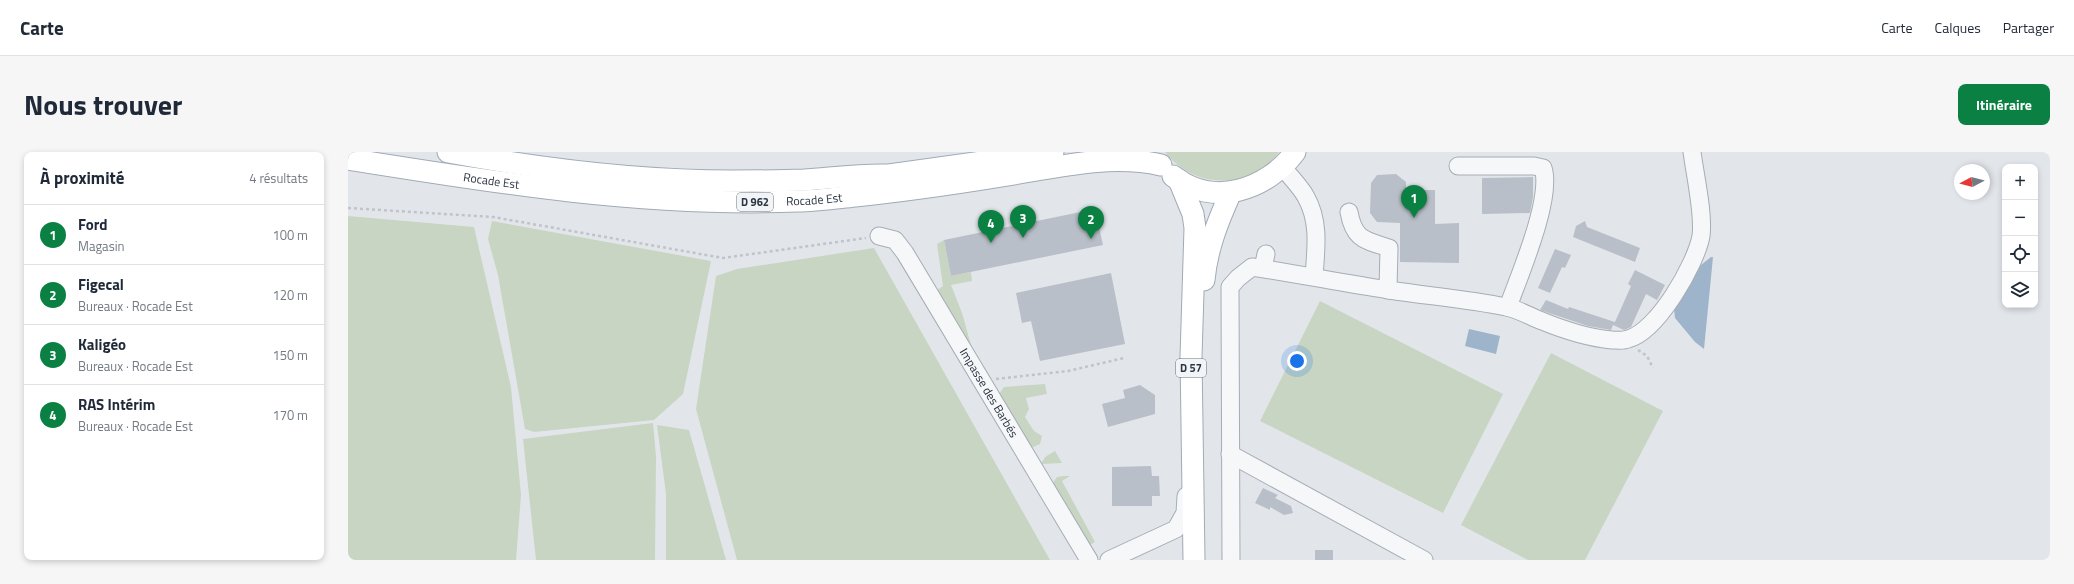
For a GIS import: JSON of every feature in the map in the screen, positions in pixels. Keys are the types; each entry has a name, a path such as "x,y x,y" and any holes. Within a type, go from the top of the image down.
{"main road":[{"name":"Rocade Est","path":"448,152 494,160 656,180 803,180 872,174 889,175 1053,152"},
{"path":"872,174 888,169 1012,152"},
{"name":"Rocade Est","path":"348,159 501,183 659,199 730,202 799,201 931,188 1060,167 1120,160 1142,161 1156,159"},
{"path":"1156,159 1179,180 1195,188 1230,192 1250,188 1268,180 1289,160"},
{"name":"D 57","path":"1179,180 1191,208 1195,228 1192,296 1194,560"},
{"name":"D 57","path":"1204,560 1202,297 1206,260 1214,230 1230,192"}],"street":[{"path":"1230,560 1230,287 1238,278 1252,267 1264,261 1314,276 1388,290 1508,307 1545,322 1582,334 1612,340 1628,340 1642,331 1659,315 1680,286 1694,260 1701,236 1692,152"},
{"path":"1289,160 1312,209 1317,227 1314,276"},
{"path":"1458,166 1534,166 1543,168 1546,178 1540,216 1508,307"},
{"path":"1349,212 1352,228 1364,240 1389,248 1388,290"},
{"name":"Impasse des Barbés","path":"879,236 895,240 905,254 1089,560"},
{"path":"1108,560 1176,528 1185,513 1192,388"},
{"path":"1230,454 1424,560"}],"path":[{"path":"348,208 493,217 723,258 879,236"},
{"path":"1628,340 1633,346 1647,356 1653,368"},
{"path":"984,385 992,380 1068,371 1124,358"}],"green space":[{"path":"1165,152 1279,152 1267,164 1253,173 1238,179 1222,180 1206,179 1191,173 1177,164"},
{"path":"348,216 474,227 511,387 521,495 516,560 348,560"},
{"path":"492,221 711,261 683,394 654,420 534,432 525,429 498,275 488,239"},
{"path":"944,240 951,276 971,272 972,281 951,285 962,313 971,345 970,347 936,291 943,286 937,244"},
{"path":"874,248 1050,560 737,560 696,409 716,276 737,269"},
{"path":"1320,301 1503,394 1443,513 1260,421"},
{"path":"1551,353 1663,411 1585,560 1528,560 1461,525"},
{"path":"1045,384 1047,394 1026,398 1029,409 1025,417 1034,431 1042,436 1040,444 1031,448 999,394 1004,387"},
{"path":"653,423 656,457 655,560 536,560 523,439"},
{"path":"657,425 689,430 726,560 666,560 666,494"},
{"path":"1055,451 1062,463 1041,464 1045,457"},
{"path":"1070,476 1062,481 1095,542 1088,546 1052,484 1057,477"}],"water":[{"path":"1713,257 1704,349 1695,342 1675,318 1674,309 1701,265"},
{"path":"1469,329 1500,336 1496,354 1465,346"}],"building":[{"path":"1396,174 1406,182 1406,190 1435,190 1435,224 1459,223 1459,263 1400,262 1400,223 1377,222 1370,213 1371,183 1377,175"},
{"path":"1533,177 1533,197 1530,213 1482,214 1482,178"},
{"path":"1095,209 1103,245 951,276 944,240"},
{"path":"1585,221 1587,227 1640,248 1635,262 1573,237 1576,226"},
{"path":"1555,249 1571,255 1565,268 1562,267 1550,293 1538,288"},
{"path":"1635,270 1665,285 1657,300 1646,294 1631,327 1624,330 1613,325 1611,330 1588,326 1540,310 1546,300 1568,309 1569,307 1615,322 1631,286 1628,284"},
{"path":"1111,273 1125,344 1040,361 1031,321 1022,323 1016,293"},
{"path":"1140,385 1155,395 1155,414 1108,427 1102,404 1125,398 1123,390"},
{"path":"1151,466 1152,476 1159,476 1160,496 1152,496 1152,506 1112,506 1112,467"},
{"path":"1263,488 1278,495 1275,498 1291,506 1293,513 1284,515 1270,507 1270,510 1255,503"},
{"path":"1315,550 1333,550 1333,560 1315,560"}],"place":[{"name":"Ford","path":"1414,218"},
{"name":"Kaligéo","path":"1023,238"},
{"name":"Figecal","path":"1091,239"},
{"name":"RAS Intérim","path":"991,243"}]}
